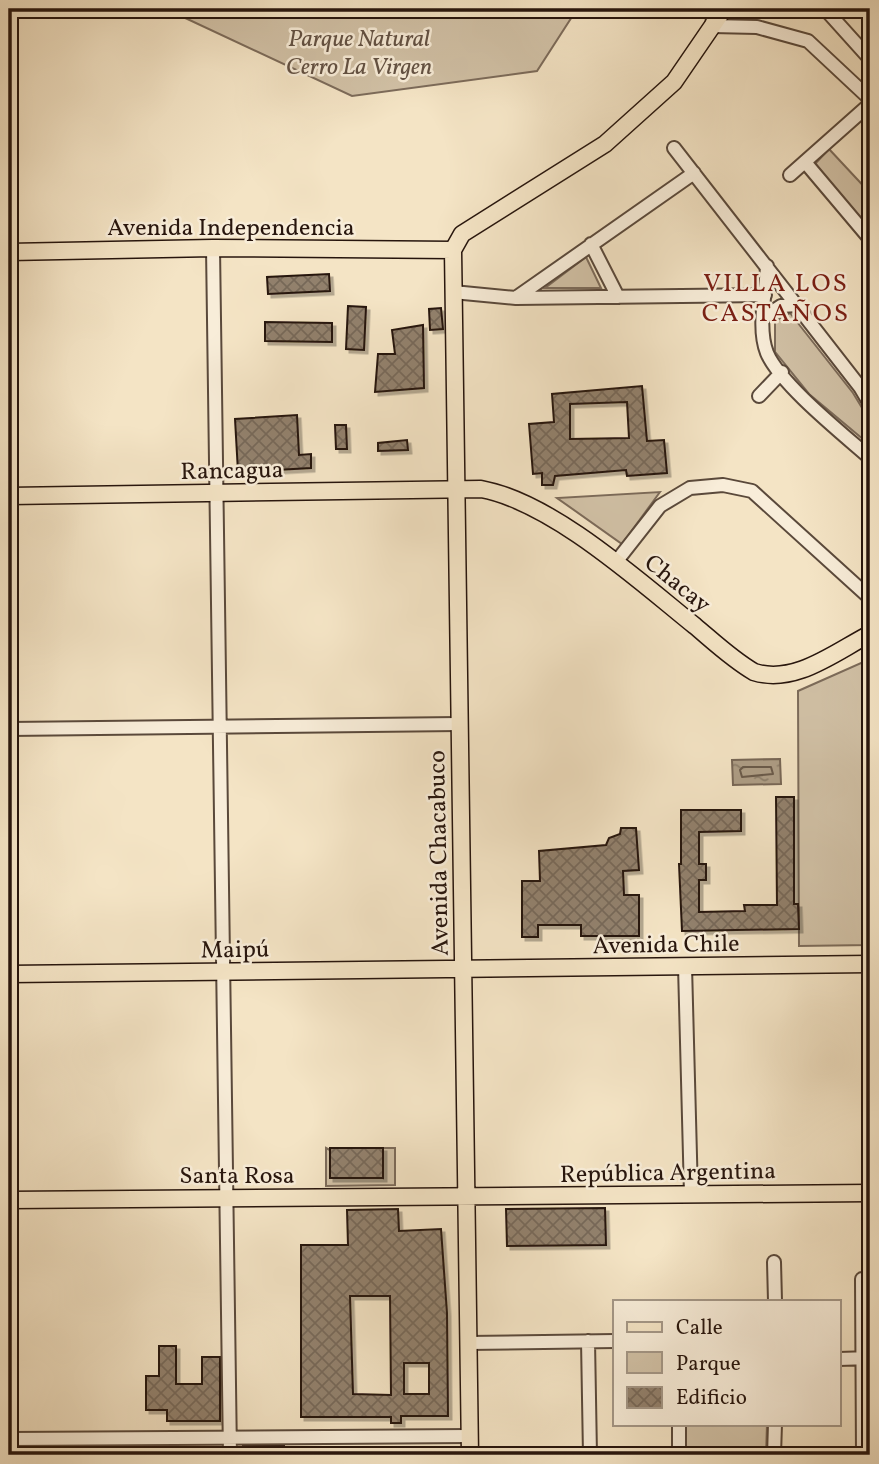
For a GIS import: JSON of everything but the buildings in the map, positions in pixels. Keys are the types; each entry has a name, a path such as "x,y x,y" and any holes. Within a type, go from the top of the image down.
{"main road":[{"path":"453,250 462,234 605,144 674,82 724,9"},
{"name":"Avenida Independencia","path":"9,253 213,248 453,250"},
{"name":"Avenida Chacabuco","path":"453,250 470,1455"},
{"name":"Rancagua","path":"9,496 456,488"},
{"name":"Chacay","path":"456,488 481,489 519,500 616,562 740,663 762,674 793,674 870,634"},
{"name":"Avenida Chile","path":"463,969 870,964"},
{"name":"Maipú","path":"9,974 463,969"},
{"name":"República Argentina","path":"466,1196 870,1193"},
{"name":"Santa Rosa","path":"9,1200 466,1196"}],"street":[{"path":"713,9 712,26 757,27 808,41 870,102 790,175"},
{"path":"825,9 870,59"},
{"path":"674,148 797,305 870,404"},
{"path":"806,162 866,224 870,239"},
{"path":"516,298 694,173"},
{"path":"592,244 618,297"},
{"path":"213,248 230,1455"},
{"path":"767,266 764,317 768,354 802,397 870,458"},
{"path":"453,292 516,298 765,295"},
{"path":"764,317 781,306 797,305"},
{"path":"759,396 782,372"},
{"path":"616,562 660,506 690,488 723,485 752,491 870,598"},
{"path":"9,729 459,724"},
{"path":"685,966 691,1194"},
{"path":"774,1262 775,1300"},
{"path":"862,1279 867,1358 866,1447"},
{"path":"588,1341 590,1455"},
{"path":"468,1343 613,1341"},
{"path":"840,1359 867,1358"},
{"path":"679,1426 679,1455"},
{"path":"774,1455 775,1426"},
{"path":"9,1439 469,1436"}],"green space":[{"name":"Parque Natural Cerro La Virgen","path":"166,9 577,9 537,71 352,96"},
{"path":"829,149 870,193 870,209 860,218 813,166"},
{"path":"586,257 601,288 545,288"},
{"path":"790,313 853,393 870,421 870,445 809,394 775,352 775,321"},
{"path":"660,492 622,544 557,498"},
{"path":"870,659 870,945 799,946 798,691"},
{"path":"326,1148 383,1178 383,1148 395,1148 395,1185 326,1186"},
{"path":"686,1426 767,1426 766,1455 746,1455 746,1449 685,1453"}],"water":[{"path":"780,759 781,784 733,785 732,760"}],"district":[{"name":"VILLA LOS CASTAÑOS","path":"776,297"}]}
